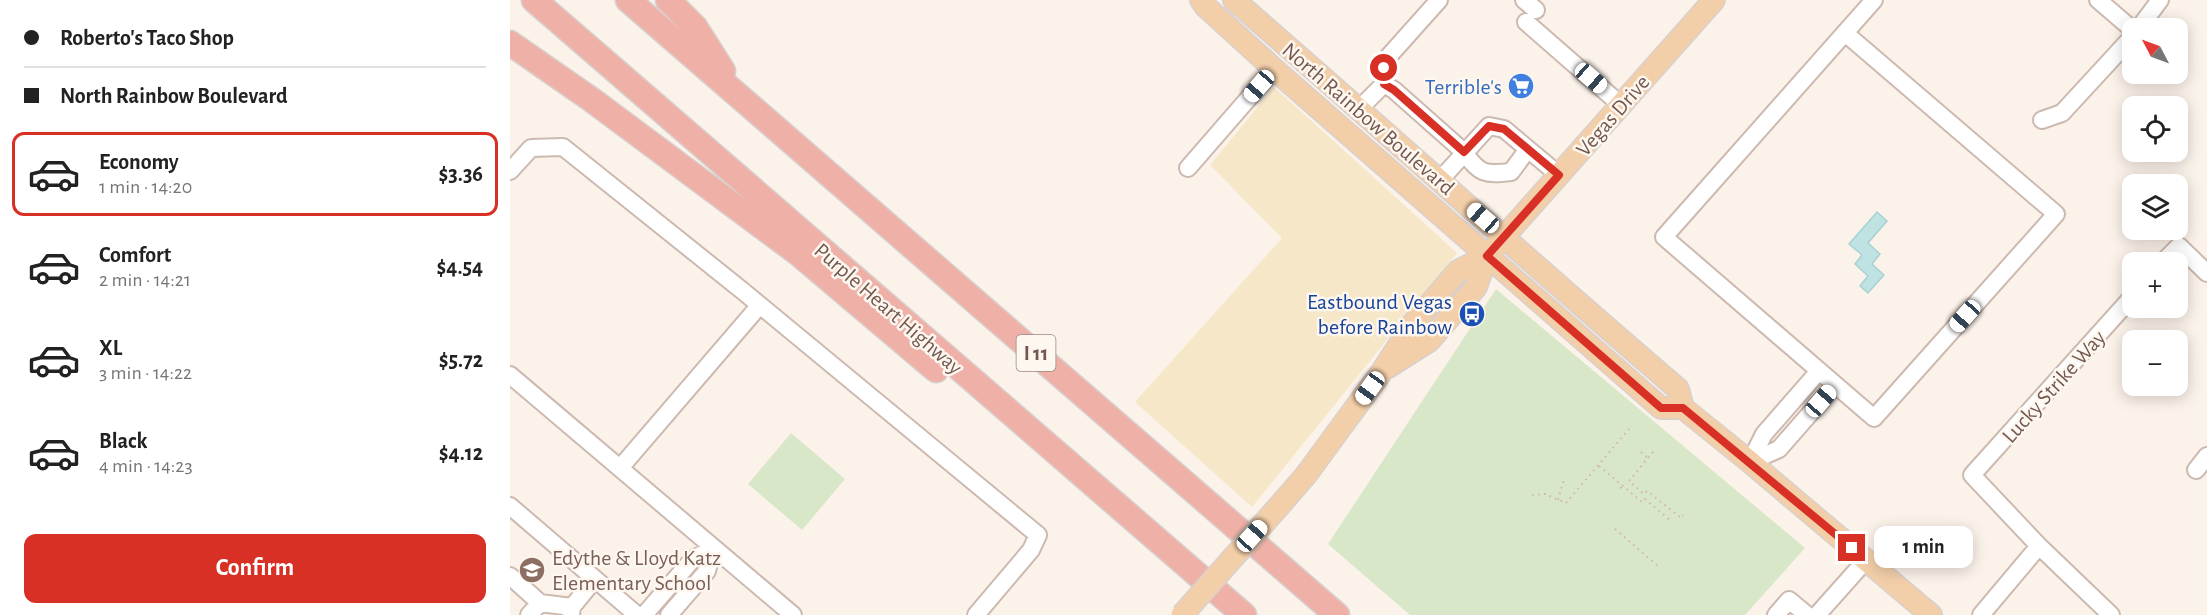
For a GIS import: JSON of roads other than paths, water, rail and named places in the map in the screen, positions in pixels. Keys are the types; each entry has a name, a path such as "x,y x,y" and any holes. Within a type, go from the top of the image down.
{"highway":[{"name":"Purple Heart Highway","path":"534,0 1244,615"},
{"name":"I 11","path":"628,0 1337,615"},
{"path":"668,0 695,27 735,91"},
{"path":"510,43 592,100 799,254 938,372 1104,495"}],"main road":[{"name":"North Rainbow Boulevard","path":"1201,0 1274,69 1661,408 1683,408"},
{"name":"Vegas Drive","path":"1182,615 1306,475 1383,370 1429,341 1476,287 1487,256 1714,0"},
{"name":"North Rainbow Boulevard","path":"1242,2 1359,109 1678,389 1683,408 1931,615"}],"street":[{"path":"1359,109 1384,84 1384,68 1389,56 1439,0"},
{"path":"1845,33 2056,214 1874,418 1664,237 1874,0"},
{"path":"2098,0 2122,21"},
{"path":"2146,18 2160,0"},
{"path":"1529,11 1621,105"},
{"path":"2042,120 2062,113 2122,48"},
{"path":"1188,168 1274,69"},
{"path":"1384,84 1394,90 1464,152 1473,165 1484,173 1511,172 1528,149"},
{"path":"1440,180 1489,126 1504,129 1559,175"},
{"path":"510,171 531,148 563,147 760,304 1038,535 1031,550 976,615"},
{"path":"2173,252 2179,246 2185,252"},
{"path":"2188,255 2207,273"},
{"path":"620,468 760,304"},
{"name":"Lucky Strike Way","path":"2039,546 1972,475 2122,308"},
{"path":"1750,462 1764,434 1819,371"},
{"path":"510,375 793,615"},
{"path":"1750,462 1779,449 1835,385"},
{"path":"2196,470 2207,456"},
{"path":"510,506 637,615"},
{"path":"1981,615 2039,546 2111,615"},
{"path":"644,615 692,560 713,548"},
{"path":"669,615 707,571 713,548"},
{"path":"1817,615 1866,560"},
{"path":"510,576 535,609 571,611 596,579"},
{"path":"1776,615 1790,600 1807,615"}],"water":[{"path":"1877,212 1887,221 1868,243 1880,254 1872,264 1884,275 1868,293 1860,286 1868,276 1855,264 1862,255 1849,244"}],"place":[{"name":"Terrible's","path":"1521,86"},
{"name":"Eastbound Vegas before Rainbow","path":"1472,314"},
{"name":"Edythe & Lloyd Katz Elementary School","path":"532,570"}]}
